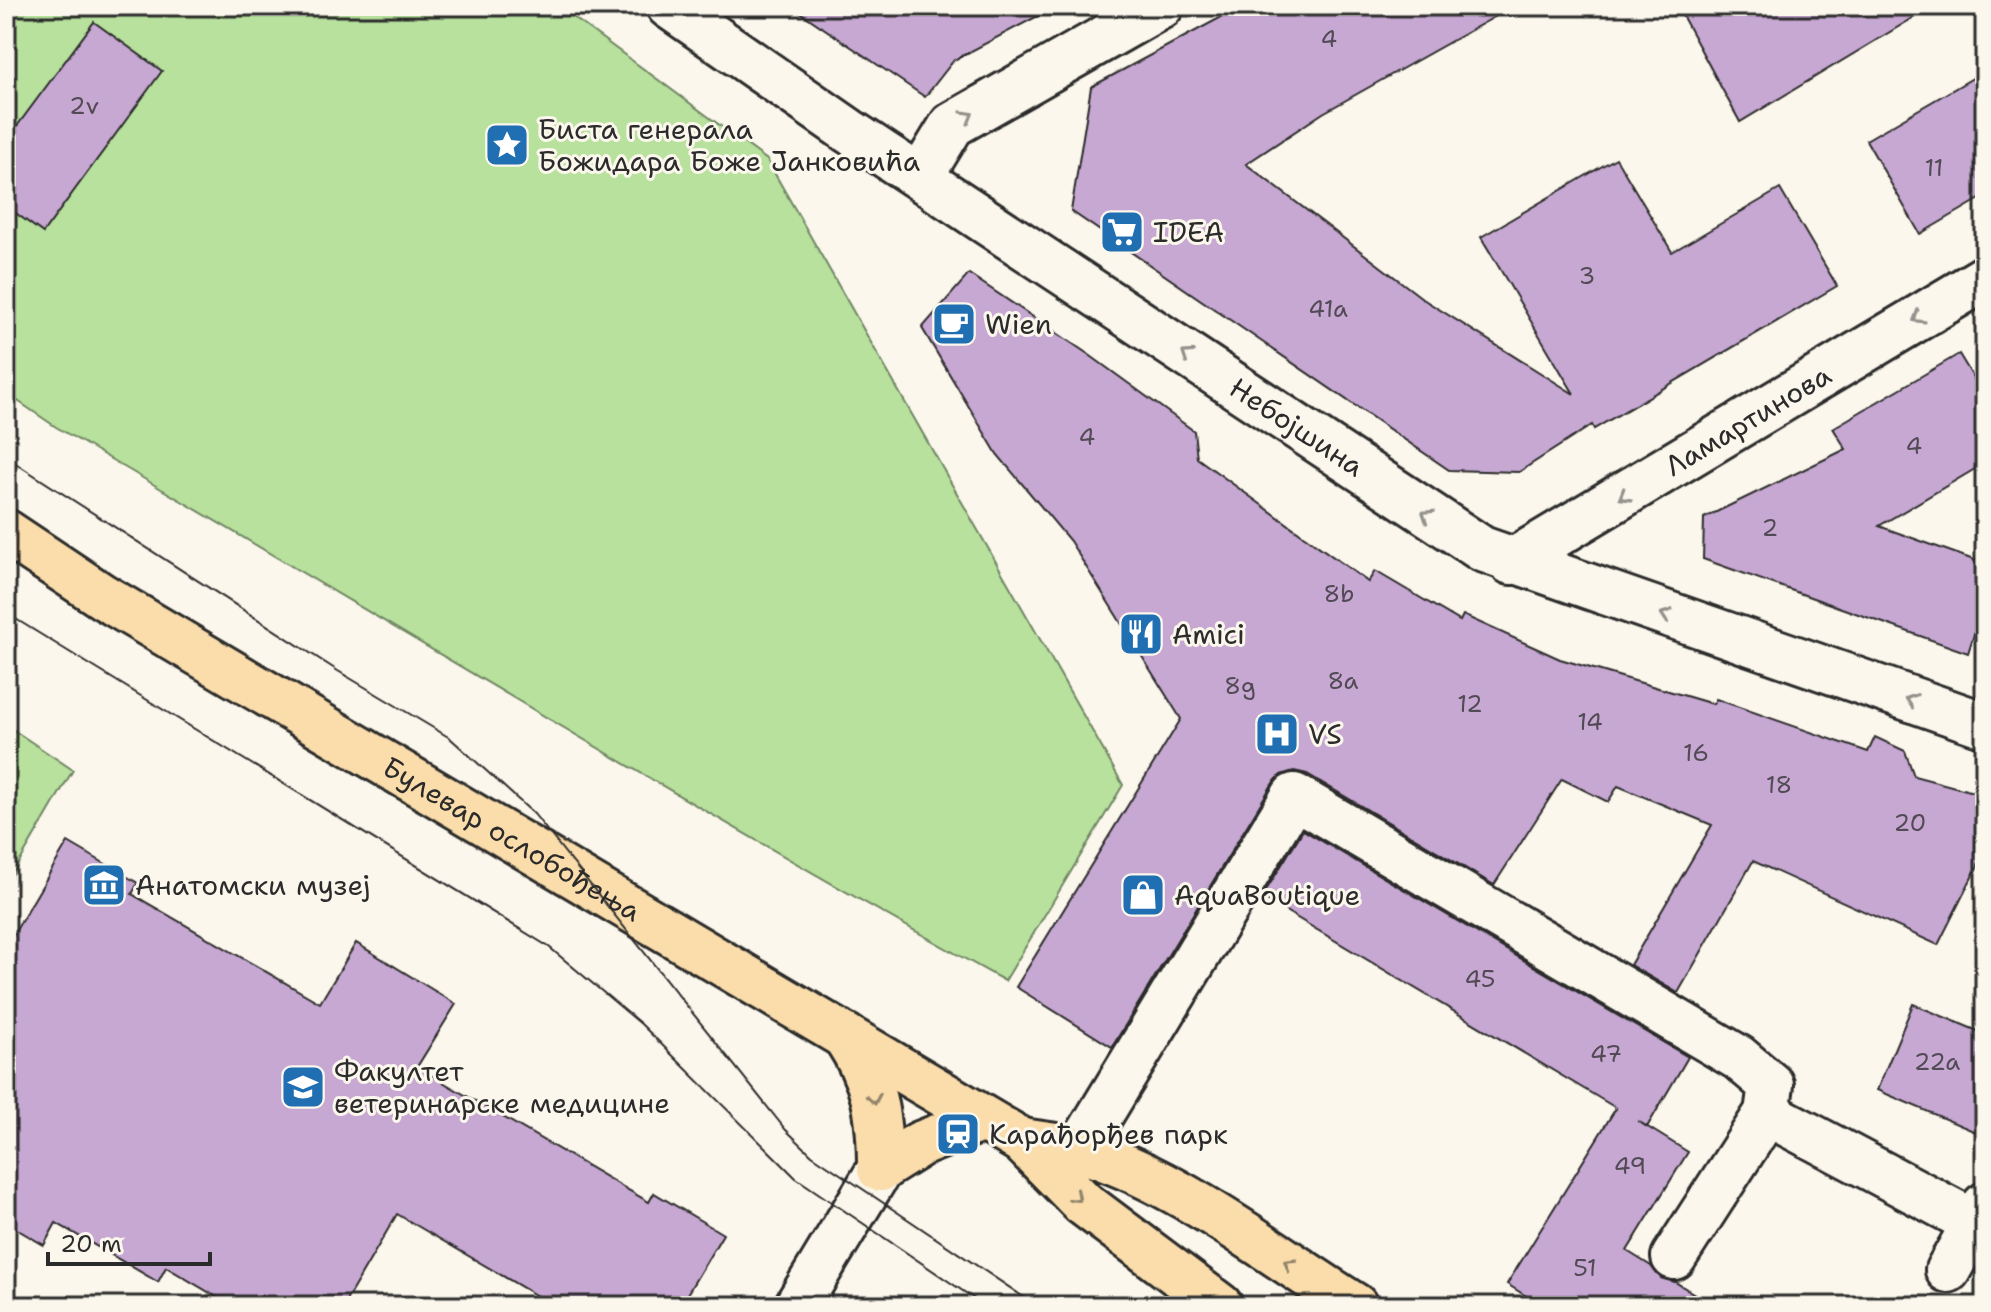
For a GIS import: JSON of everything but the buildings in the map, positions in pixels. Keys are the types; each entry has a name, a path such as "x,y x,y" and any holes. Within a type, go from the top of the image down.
{"main road":[{"name":"Булевар ослобођења","path":"6,532 115,604 1022,1141 1083,1203 1220,1306"},
{"path":"845,1036 866,1069 873,1091 880,1169"},
{"path":"880,1169 899,1155 983,1119"},
{"name":"Булевар ослобођења","path":"1022,1141 1079,1150 1109,1159 1195,1205 1355,1306"}],"street":[{"name":"Небојшина","path":"669,6 849,131 1426,514 1511,562 1985,725"},
{"path":"921,176 952,125 1161,6"},
{"name":"Ламартинова","path":"1511,562 1985,278"},
{"path":"1079,1150 1294,796 1739,1058 1771,1085 1767,1113 1674,1257"},
{"path":"1767,1113 1980,1214 1948,1270"},
{"path":"797,1306 880,1169"}],"green space":[{"path":"6,6 558,6 767,160 1123,785 1005,981 647,777 56,427 6,393"},
{"path":"6,725 73,770 6,885"}],"tram line":[{"path":"6,457 338,671 450,738 534,814 785,1129 812,1155 1037,1306"},
{"path":"6,613 549,947 641,1024 796,1178 985,1306"}],"place":[{"name":"Биста генерала Божидара Боже Јанковића","path":"507,145"},
{"name":"IDEA","path":"1122,232"},
{"name":"Wien","path":"954,324"},
{"name":"Amici","path":"1141,634"},
{"name":"VS","path":"1277,734"},
{"name":"Анатомски музеј","path":"104,885"},
{"name":"AquaBoutique","path":"1143,895"},
{"name":"Факултет ветеринарске медицине","path":"303,1087"},
{"name":"Карађорђев парк","path":"958,1134"}]}
